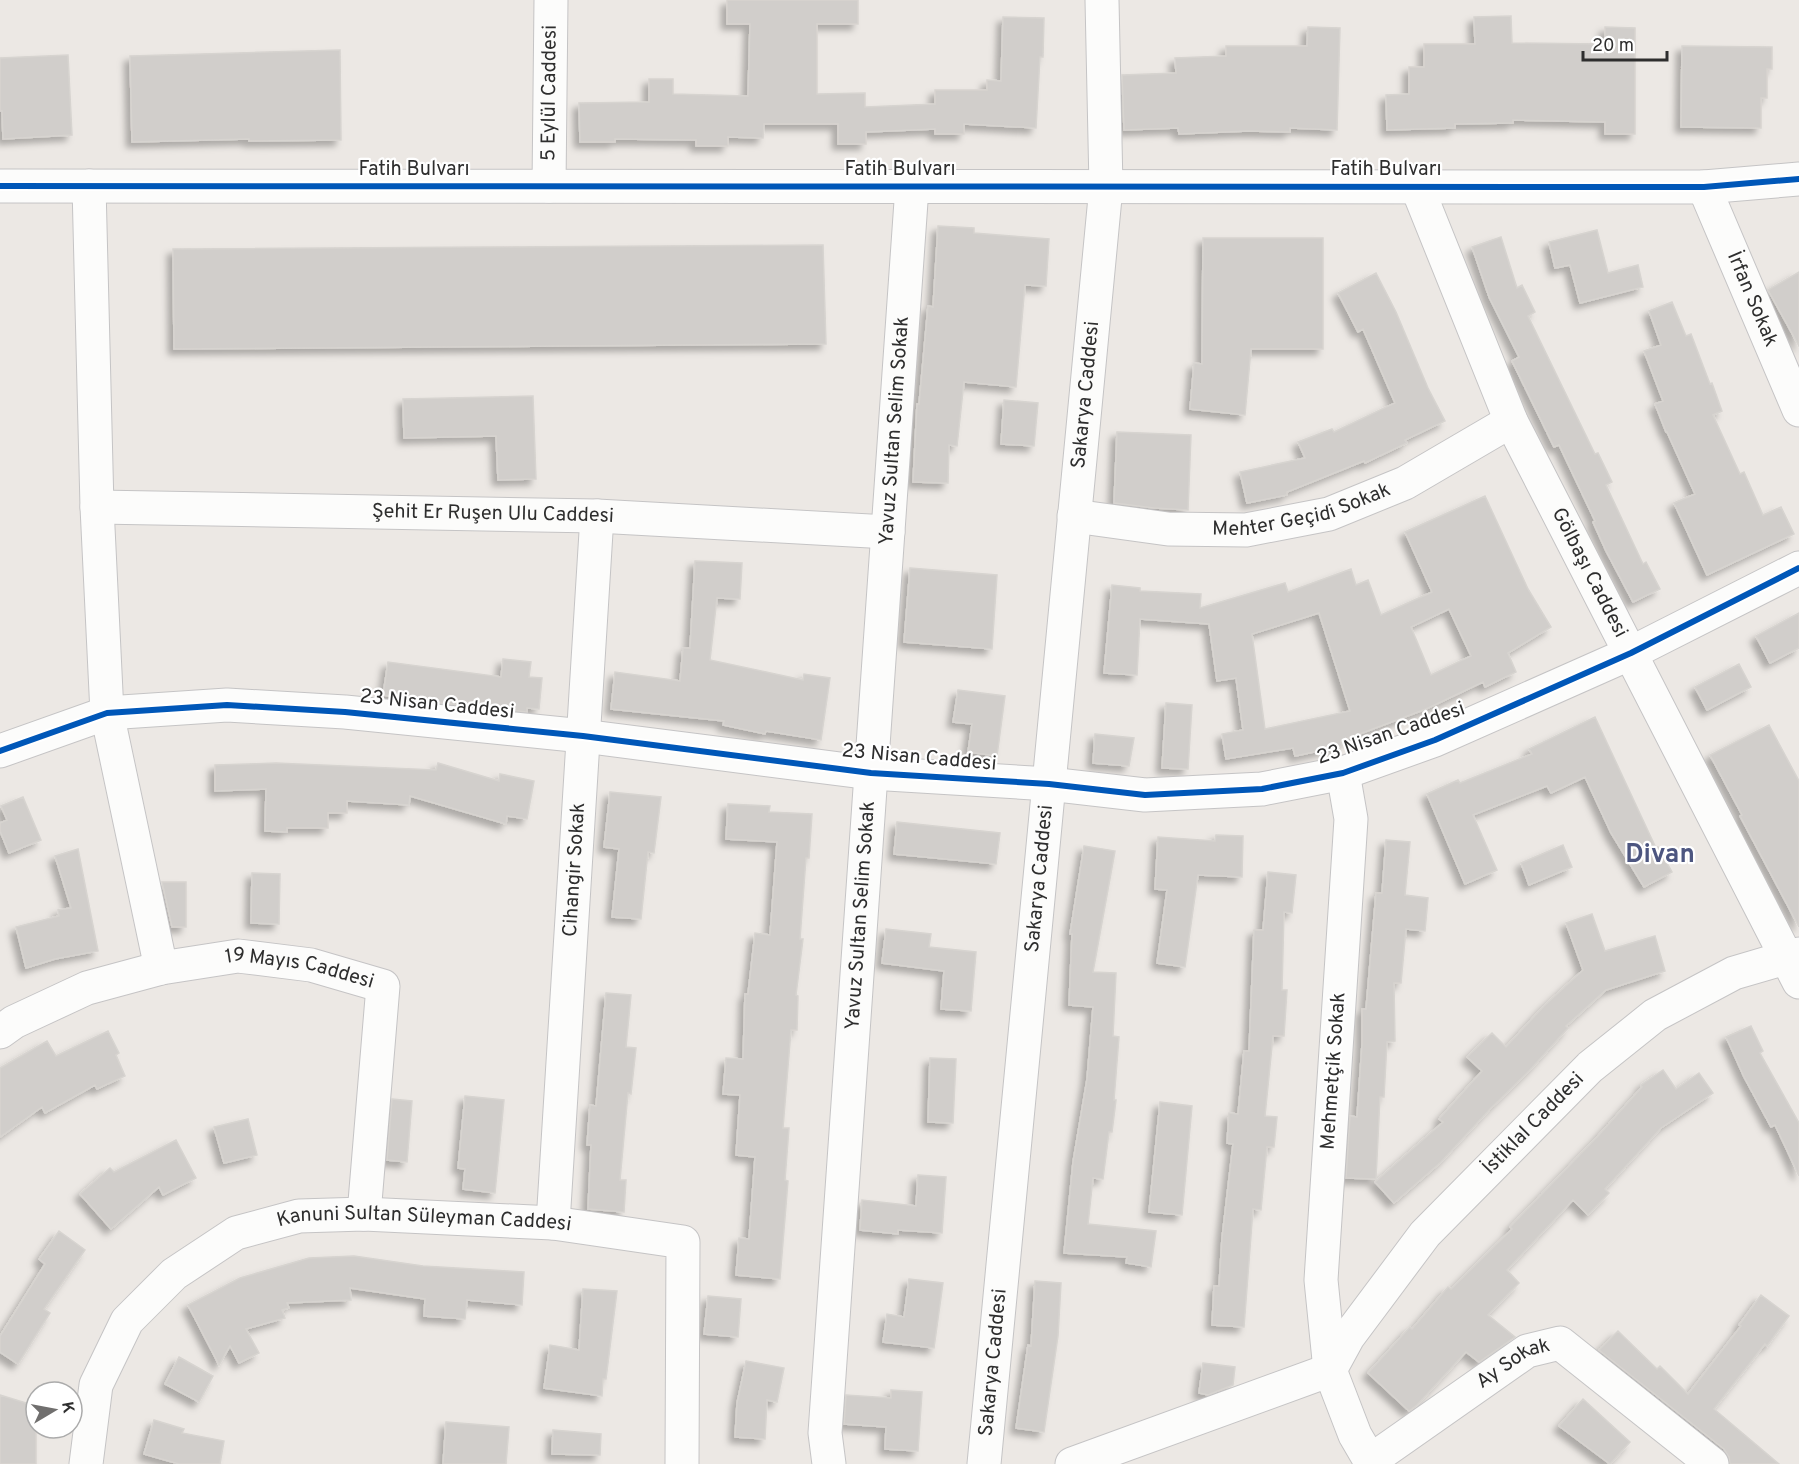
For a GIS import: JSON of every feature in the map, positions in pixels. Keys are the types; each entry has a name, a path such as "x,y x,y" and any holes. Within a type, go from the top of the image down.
{"street":[{"name":"5 Eylül Caddesi","path":"549,186 551,0"},
{"name":"Sakarya Caddesi","path":"984,1464 1106,187 1101,0"},
{"name":"Fatih Bulvarı","path":"0,186 1704,187 1799,179"},
{"path":"89,186 97,507 107,713 161,968"},
{"name":"Yavuz Sultan Selim Sokak","path":"829,1464 825,1433 912,187"},
{"name":"Gölbaşı Caddesi","path":"1417,187 1511,421 1795,964"},
{"name":"İrfan Sokak","path":"1704,187 1799,410"},
{"name":"Mehter Geçidi Sokak","path":"1074,516 1168,529 1246,530 1329,514 1405,483 1511,421"},
{"name":"Şehit Er Ruşen Ulu Caddesi","path":"97,507 597,516 888,532"},
{"name":"Cihangir Sokak","path":"553,1223 597,516"},
{"name":"23 Nisan Caddesi","path":"0,752 107,713 227,705 345,712 583,736 871,773 1049,784 1145,795 1262,789 1343,773 1435,740 1631,653 1799,568"},
{"name":"Mehmetçik Sokak","path":"1343,773 1351,819 1321,1280 1330,1370 1356,1436 1371,1463"},
{"name":"19 Mayıs Caddesi","path":"0,1032 14,1022 87,988 161,968 238,956 311,965 383,986 364,1214"},
{"name":"İstiklal Caddesi","path":"1330,1370 1348,1337 1425,1234 1590,1067 1655,1015 1734,973 1795,964"},
{"name":"Kanuni Sultan Süleyman Caddesi","path":"86,1464 96,1385 126,1321 174,1274 236,1233 299,1216 364,1214 553,1223 683,1242 682,1464"},
{"name":"Ay Sokak","path":"1371,1463 1527,1351 1560,1343 1712,1464"},
{"path":"1072,1464 1330,1370"}],"building":[{"path":"727,0 858,0 858,24 817,24 817,94 865,93 865,107 935,104 935,90 987,90 987,80 1001,81 1003,17 1044,18 1043,57 1040,57 1036,128 964,124 964,134 935,134 935,129 866,132 866,144 838,144 838,124 764,124 763,138 728,137 728,146 696,146 696,140 615,139 615,142 580,142 579,103 649,102 649,79 673,79 673,94 748,96 750,24 727,24"},
{"path":"1511,16 1512,43 1605,44 1605,27 1635,28 1635,134 1605,134 1605,122 1513,120 1513,123 1455,124 1455,128 1387,130 1386,95 1409,94 1409,67 1424,67 1424,44 1475,44 1474,17"},
{"path":"1308,27 1340,28 1337,130 1290,128 1290,132 1179,134 1178,128 1124,130 1122,75 1176,73 1175,58 1226,56 1226,46 1307,46"},
{"path":"1682,46 1772,47 1772,69 1767,69 1767,98 1761,98 1761,128 1681,127"},
{"path":"340,50 341,140 249,141 249,139 132,142 130,56"},
{"path":"68,55 72,135 3,139 2,111 0,111 0,58"},
{"path":"938,226 974,228 974,233 1049,239 1046,286 1025,285 1016,387 964,382 957,446 949,445 948,483 913,482 917,404 919,404 928,306 933,307"},
{"path":"1597,230 1608,273 1638,265 1643,287 1580,303 1570,265 1555,268 1549,242"},
{"path":"1501,237 1517,288 1522,285 1535,312 1528,316 1595,454 1598,453 1612,482 1606,485 1643,564 1646,562 1660,589 1633,602 1606,551 1593,522 1595,521 1559,445 1554,447 1512,361 1519,357 1489,297 1472,247"},
{"path":"1203,238 1323,238 1323,349 1251,349 1245,415 1190,409 1194,363 1202,364"},
{"path":"823,245 826,344 174,349 173,249"},
{"path":"1799,272 1799,346 1768,290"},
{"path":"1376,273 1445,421 1405,440 1407,443 1365,463 1364,461 1287,492 1287,495 1247,503 1240,472 1305,458 1298,442 1332,429 1334,432 1395,403 1363,329 1358,332 1338,293"},
{"path":"1672,302 1686,336 1691,334 1710,384 1712,383 1722,411 1713,415 1740,474 1744,472 1763,515 1781,507 1794,534 1707,575 1674,503 1695,494 1655,404 1663,401 1644,351 1661,345 1649,311"},
{"path":"533,396 536,479 498,480 496,436 404,438 403,399"},
{"path":"1004,400 1038,403 1034,446 1001,444"},
{"path":"1117,432 1191,435 1188,510 1114,503"},
{"path":"1485,496 1528,589 1551,627 1508,653 1516,672 1485,687 1483,682 1426,709 1341,741 1342,746 1295,756 1293,748 1226,759 1222,734 1243,730 1236,678 1217,681 1209,624 1140,619 1137,675 1104,673 1112,585 1140,588 1140,591 1201,594 1200,608 1285,583 1288,592 1351,569 1356,585 1368,580 1381,615 1432,592 1405,532","holes":["1449,609 1471,656 1431,675 1411,627","1319,613 1350,711 1265,729 1252,634"]},
{"path":"695,561 742,563 740,599 717,598 710,660 803,680 804,674 830,678 821,740 766,731 765,734 723,725 724,721 611,709 615,672 680,681 683,648 690,648"},
{"path":"910,568 997,575 992,649 904,642"},
{"path":"1799,613 1799,648 1770,663 1756,636"},
{"path":"503,659 531,662 529,677 542,678 539,709 527,708 527,712 383,695 388,662 501,677"},
{"path":"1739,664 1751,687 1707,710 1695,687"},
{"path":"958,690 1005,696 997,756 968,752 972,724 953,722"},
{"path":"1166,703 1192,705 1188,769 1162,768"},
{"path":"1595,717 1656,848 1658,847 1672,872 1644,887 1611,833 1585,777 1551,793 1547,786 1473,815 1497,870 1465,884 1427,794 1458,780 1460,783 1532,754 1529,749"},
{"path":"1769,725 1799,781 1799,927 1710,755"},
{"path":"1095,734 1134,738 1129,766 1093,763"},
{"path":"276,763 436,770 438,763 499,781 500,774 534,781 527,819 507,816 506,824 410,796 409,805 347,801 347,813 328,813 328,828 287,828 287,832 265,831 266,789 215,791 215,765"},
{"path":"610,792 661,797 654,853 648,852 641,919 612,917 619,849 604,847"},
{"path":"23,797 41,840 9,853 0,831 0,823 7,820 1,806"},
{"path":"728,804 770,806 769,812 812,814 809,858 806,858 800,939 803,939 796,995 798,996 797,1030 791,1030 783,1128 789,1128 785,1180 788,1181 780,1279 736,1275 739,1238 749,1239 755,1157 736,1155 740,1095 723,1094 726,1058 743,1059 745,994 748,994 755,933 770,935 777,842 726,839"},
{"path":"897,822 1000,833 996,864 894,854"},
{"path":"1216,835 1243,836 1242,877 1198,875 1185,967 1157,963 1167,890 1155,889 1158,837 1215,841"},
{"path":"1386,840 1410,842 1405,895 1428,898 1425,931 1406,929 1401,983 1394,983 1395,1041 1387,1042 1384,1097 1380,1097 1376,1179 1346,1178 1350,1116 1357,1117 1362,1009 1366,1009 1376,893 1382,893"},
{"path":"1563,845 1572,867 1529,885 1521,863"},
{"path":"1084,846 1115,851 1093,972 1116,973 1113,1036 1119,1037 1112,1132 1109,1132 1103,1179 1093,1178 1088,1224 1156,1231 1151,1267 1126,1263 1127,1257 1064,1253 1073,1162 1087,1079 1093,1007 1069,1005 1072,934 1070,934"},
{"path":"78,849 98,951 55,959 26,968 16,927 59,916 58,910 71,908 55,856"},
{"path":"1268,872 1296,875 1292,913 1284,912 1282,990 1287,990 1284,1036 1273,1036 1265,1116 1277,1117 1274,1147 1267,1147 1261,1210 1253,1209 1244,1327 1212,1325 1214,1286 1219,1286 1233,1144 1227,1143 1229,1113 1238,1114 1244,1051 1249,1051 1254,930 1263,930"},
{"path":"252,873 280,874 279,924 251,923"},
{"path":"162,882 186,882 186,927 172,927"},
{"path":"1592,914 1605,951 1655,936 1665,971 1606,990 1566,1026 1568,1028 1529,1071 1441,1162 1394,1203 1375,1182 1443,1122 1439,1119 1482,1071 1467,1057 1492,1033 1506,1047 1544,1006 1583,970 1566,923"},
{"path":"886,929 931,934 929,947 976,952 971,1011 941,1009 944,971 882,963"},
{"path":"606,993 631,995 626,1047 636,1048 631,1094 628,1093 620,1180 626,1180 624,1212 588,1209 591,1145 587,1145 590,1105 596,1106"},
{"path":"1751,1026 1763,1051 1760,1053 1799,1123 1799,1176 1775,1125 1771,1127 1744,1077 1726,1037"},
{"path":"108,1031 119,1053 116,1055 125,1076 97,1089 95,1085 45,1113 42,1107 0,1137 0,1068 47,1041 56,1056"},
{"path":"930,1058 956,1059 953,1123 928,1122"},
{"path":"1663,1070 1676,1089 1699,1073 1713,1093 1661,1128 1605,1189 1609,1193 1588,1215 1573,1200 1507,1270 1519,1283 1488,1315 1515,1337 1479,1362 1466,1352 1409,1411 1368,1373 1410,1327 1412,1329 1448,1287 1451,1289 1512,1229 1510,1227 1598,1136 1642,1087 1641,1085"},
{"path":"465,1096 504,1100 495,1193 463,1189 465,1169 458,1168"},
{"path":"392,1099 412,1101 407,1162 387,1160"},
{"path":"1160,1102 1192,1106 1182,1215 1149,1212"},
{"path":"248,1119 257,1155 224,1163 214,1127"},
{"path":"176,1140 196,1178 163,1195 159,1187 111,1229 80,1194 110,1168 114,1172"},
{"path":"918,1175 946,1177 942,1233 898,1230 898,1234 860,1230 862,1200 916,1206"},
{"path":"59,1231 85,1250 44,1309 50,1313 18,1364 0,1352 0,1336 45,1264 39,1259"},
{"path":"354,1256 423,1266 524,1272 522,1305 467,1300 465,1319 424,1316 425,1299 350,1288 351,1300 287,1303 289,1308 282,1310 285,1318 246,1329 259,1353 239,1363 230,1346 219,1365 188,1305 240,1278 309,1258"},
{"path":"909,1279 943,1283 934,1348 883,1342 887,1314 904,1317"},
{"path":"1035,1281 1061,1283 1058,1336 1044,1432 1016,1428 1028,1345 1031,1346"},
{"path":"583,1289 617,1291 602,1396 544,1388 550,1345 579,1350"},
{"path":"1761,1295 1789,1316 1714,1409 1779,1464 1730,1464 1724,1449 1599,1350 1618,1331 1657,1369 1660,1366 1688,1394 1741,1326 1739,1325"},
{"path":"708,1296 741,1299 738,1337 704,1334"},
{"path":"179,1357 213,1376 199,1402 165,1384"},
{"path":"746,1361 784,1368 777,1402 767,1400 765,1439 735,1437 737,1403"},
{"path":"1203,1363 1235,1367 1233,1385 1208,1395 1199,1393"},
{"path":"891,1390 922,1392 918,1451 885,1449 886,1427 844,1424 846,1395 891,1398"},
{"path":"0,1395 24,1402 24,1440 36,1440 36,1464 0,1464"},
{"path":"1583,1399 1630,1442 1610,1464 1559,1426"},
{"path":"154,1420 184,1429 182,1433 224,1441 220,1464 179,1464 144,1454"},
{"path":"446,1422 509,1427 506,1464 443,1464"},
{"path":"553,1430 601,1434 600,1455 552,1454"}],"cycle path":[{"path":"0,186 1704,187 1799,179"},
{"path":"0,751 107,713 227,705 345,712 583,736 871,773 1049,784 1145,795 1262,789 1343,773 1435,740 1631,653 1799,568"}],"district":[{"name":"Divan","path":"1660,855"}]}
